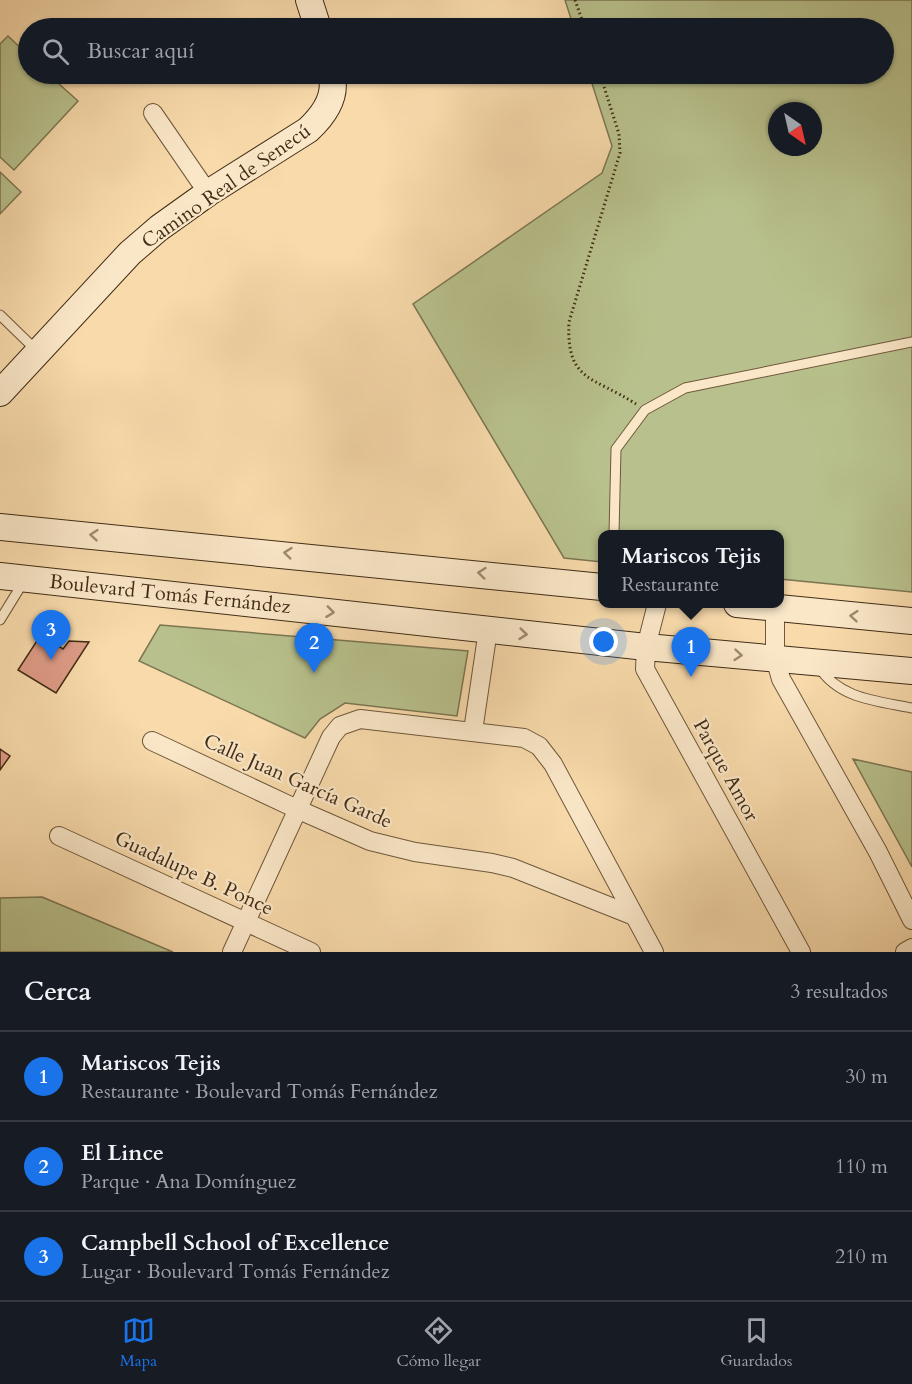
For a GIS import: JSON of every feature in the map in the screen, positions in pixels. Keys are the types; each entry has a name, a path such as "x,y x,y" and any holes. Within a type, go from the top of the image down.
{"main road":[{"path":"309,0 315,18"},
{"name":"Camino Real de Senecú","path":"0,393 130,254 159,228 208,193 313,125 325,110 334,84"},
{"path":"0,527 598,586"},
{"name":"Boulevard Tomás Fernández","path":"0,576 646,647 912,671"},
{"path":"769,608 912,621"}],"street":[{"path":"153,113 208,193"},
{"name":"Parque Amor","path":"656,608 646,647 645,669 801,952"},
{"path":"775,609 775,658 781,679 878,852 912,920"},
{"path":"473,731 488,630"},
{"path":"232,952 332,737 340,726 360,719 524,738 539,746 553,764 654,952"},
{"name":"Calle Juan García Garde","path":"152,741 298,810 392,847 513,868 634,916"},
{"name":"Guadalupe B. Ponce","path":"59,836 311,952"},
{"path":"905,952 912,948"}],"lane":[{"path":"0,315 38,352"},
{"path":"614,530 616,449 645,410 685,388 912,342"},
{"path":"0,620 25,579"},
{"path":"815,663 829,681 847,692 912,708"}],"path":[{"path":"575,0 581,18"},
{"path":"603,84 620,134 620,153 569,322 568,347 575,367 590,380 612,389 645,410"}],"green space":[{"path":"565,0 912,0 912,592 784,579 784,530 598,530 598,562 564,558 413,304 602,173 612,146 592,84 894,84 894,18 571,18"},
{"path":"8,36 18,46 18,84 59,84 78,101 14,170 0,157 0,44"},
{"path":"0,172 21,192 0,214"},
{"path":"160,625 468,651 457,716 345,703 320,719 305,738 139,661"},
{"path":"853,759 912,772 912,867"},
{"path":"42,897 173,952 0,952 0,898"}],"building":[{"path":"52,616 49,627 55,633 49,640 63,649 69,641 89,642 56,693 18,670 46,627 48,617"},
{"path":"0,749 10,756 0,770"}],"place":[{"name":"Campbell School of Excellence","path":"51,660"},
{"name":"El Lince","path":"314,673"},
{"name":"Mariscos Tejis","path":"691,677"}]}
